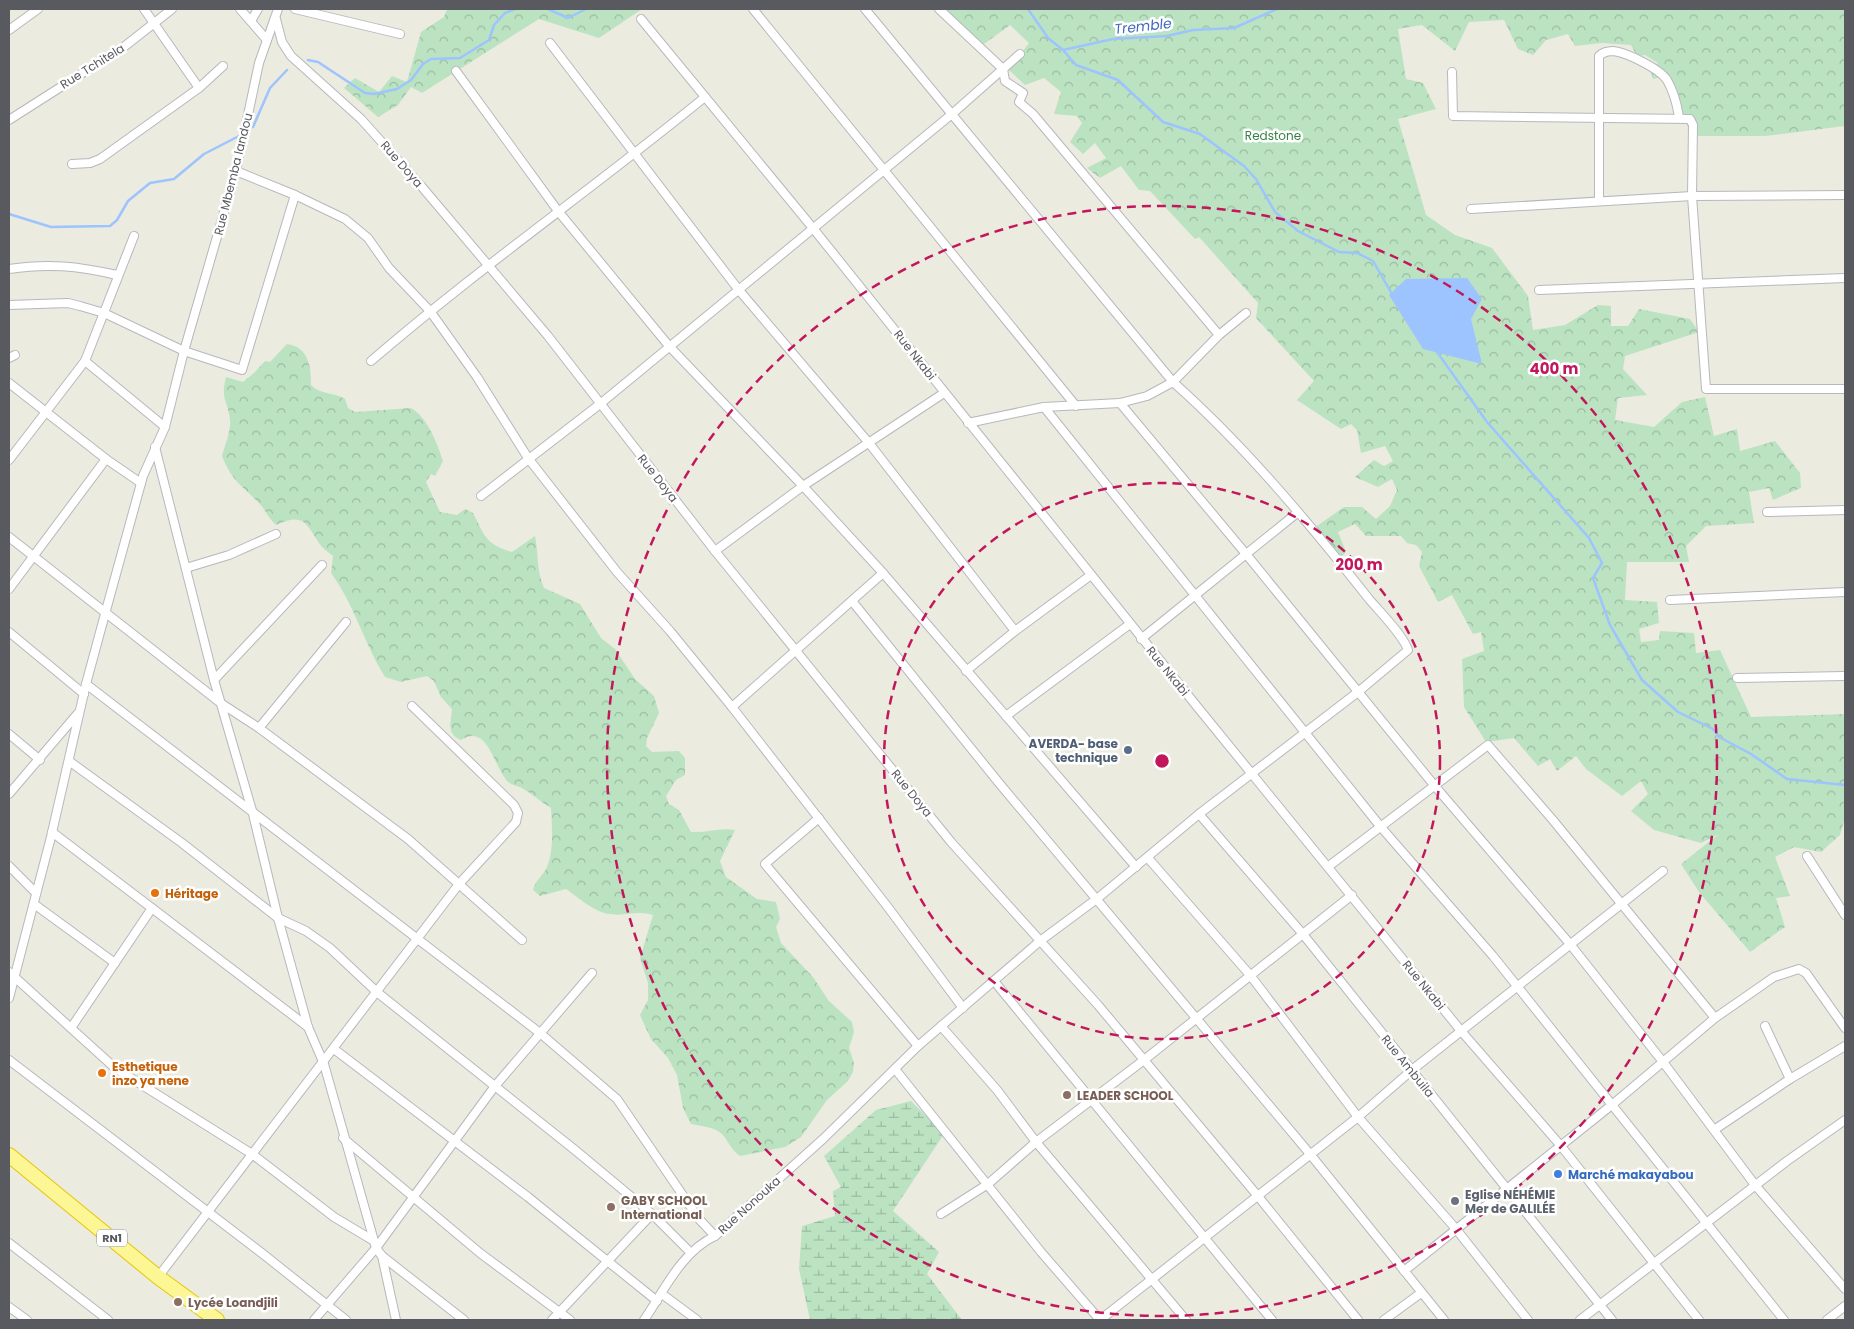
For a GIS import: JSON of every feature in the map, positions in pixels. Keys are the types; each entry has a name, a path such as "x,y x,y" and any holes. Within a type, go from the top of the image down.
{"highway":[{"name":"RN1","path":"9,1155 158,1277 217,1320"}],"street":[{"path":"9,30 38,9"},
{"path":"144,9 199,88"},
{"name":"Rue Tchitela","path":"9,120 125,46 172,9"},
{"path":"240,9 267,40"},
{"path":"251,22 258,9"},
{"name":"Rue Mbemba landou","path":"9,998 12,975 34,904 86,684 105,614 141,483 165,427 184,351 236,171 259,63 278,9"},
{"path":"295,9 400,34"},
{"path":"753,9 1076,406"},
{"path":"865,9 1173,382 1206,410 1297,513 1141,638"},
{"path":"939,9 1003,69 1005,80 1024,94 1018,102 1033,114 1219,335"},
{"name":"Rue Doya","path":"276,19 282,42 290,56 342,100 387,146 548,336 715,551 951,842 1098,1005 1358,1320"},
{"name":"Rue Nkabi","path":"641,19 812,227 1141,638 1329,866 1462,1032 1561,1146 1699,1320"},
{"path":"550,43 738,289 870,442 1014,631"},
{"path":"1599,201 1598,56 1613,51 1647,65 1664,76 1676,99 1679,117"},
{"path":"481,496 600,404 812,227 952,114 1020,54"},
{"path":"72,164 90,163 100,159 199,88 223,66"},
{"path":"456,71 558,211 669,346 803,486 882,573 1136,868"},
{"path":"1452,72 1453,116 1598,119 1679,117 1690,119 1693,125 1692,196 1697,282 1706,389 1845,389"},
{"path":"371,361 430,311 558,211 634,155 704,97"},
{"path":"236,171 295,195 350,222 368,238 389,268 430,311 477,377 528,458 617,572 670,631 732,707 963,1008"},
{"path":"1471,209 1692,196 1845,194"},
{"path":"9,304 68,304 104,313 184,351 237,370 242,370 245,367 295,195"},
{"path":"9,460 85,361 117,275 134,236"},
{"path":"9,269 43,264 71,265 117,275"},
{"path":"1539,290 1697,282 1845,278"},
{"path":"968,423 1044,407 1120,403 1154,393 1173,382 1219,335 1246,313"},
{"path":"85,361 165,427"},
{"path":"9,383 106,459 141,483"},
{"path":"715,551 803,486 944,393"},
{"path":"1120,403 1434,785 1570,944 1663,1062 1755,1185 1845,1288"},
{"path":"1044,407 1380,826 1477,936 1784,1320"},
{"path":"155,447 214,680 253,814 278,918 308,1027 324,1064 343,1138 375,1244 382,1256 396,1320"},
{"path":"9,589 106,459"},
{"path":"1767,512 1845,510"},
{"name":"Rue Nonouka","path":"644,1320 691,1253 701,1243 715,1236 823,1139 918,1046 1040,941 1098,898 1199,814 1407,652 1408,648 1297,513"},
{"path":"186,568 229,555 276,534"},
{"path":"9,537 222,704 259,728 408,839 522,940"},
{"path":"214,680 322,565"},
{"path":"732,707 796,652 882,573"},
{"path":"966,671 1014,631 1091,576"},
{"path":"1670,600 1845,592"},
{"path":"852,601 998,782 1098,898 1195,1018 1310,1154 1444,1320"},
{"path":"259,728 346,622"},
{"path":"1006,716 1130,624"},
{"path":"9,632 84,694"},
{"path":"1737,678 1845,676"},
{"path":"86,684 540,1033 617,1099 699,1219 715,1236"},
{"path":"158,1277 378,994 459,884 516,822 518,813 514,805 412,706"},
{"path":"9,794 80,711"},
{"path":"9,734 40,760"},
{"path":"1329,866 1486,746 1490,746 1715,1018"},
{"path":"69,761 278,918 306,930 330,948 378,994 495,1086 652,1214 691,1253"},
{"name":"Rue Ambuila","path":"1199,814 1302,934 1508,1188 1612,1320"},
{"path":"819,818 765,864 918,1046"},
{"path":"52,832 308,1027"},
{"path":"1807,856 1845,915"},
{"path":"1148,858 1250,975 1358,1117 1456,1229 1528,1320"},
{"path":"9,866 36,893"},
{"path":"895,1069 1041,1252 1100,1320 1358,1117 1412,1070 1663,871"},
{"path":"941,1214 988,1184 1036,1142 1144,1060 1352,895"},
{"path":"34,904 115,963"},
{"path":"71,1028 152,908"},
{"path":"1404,1271 1613,1104 1715,1018 1774,977 1800,969 1806,973 1845,1028"},
{"path":"314,1320 413,1198 495,1086 592,973"},
{"path":"12,975 115,1068 252,1154 334,1218 375,1244"},
{"path":"994,981 1042,1042 1092,1100 1272,1320"},
{"path":"941,1026 997,1090 1036,1142 1186,1320"},
{"path":"1766,1026 1790,1079"},
{"path":"1714,1130 1790,1079 1845,1046"},
{"path":"334,1049 657,1301"},
{"path":"9,1060 327,1303 346,1320"},
{"path":"1580,1320 1654,1265 1755,1185 1845,1120"},
{"path":"343,1138 480,1253 570,1320"},
{"path":"552,1320 652,1214"},
{"path":"9,1243 108,1320"},
{"path":"382,1256 464,1320"},
{"path":"1384,1320 1421,1293"},
{"path":"662,1294 697,1320"},
{"path":"1827,1320 1845,1306"},
{"path":"9,1307 27,1320"}],"green space":[{"path":"447,9 642,9 599,38 539,19 422,93 411,87 398,105 378,117 344,88 355,78 379,92 392,76 407,82 421,32 444,17"},
{"name":"Redstone","path":"943,9 1845,9 1845,126 1765,136 1691,136 1669,75 1653,79 1649,68 1658,63 1645,55 1637,56 1631,45 1602,43 1575,46 1568,34 1546,40 1533,55 1518,49 1504,20 1469,22 1455,51 1422,25 1398,29 1406,79 1423,83 1436,109 1398,119 1426,215 1455,235 1492,248 1528,296 1533,330 1565,325 1598,305 1611,306 1611,326 1628,326 1639,309 1690,319 1699,332 1625,356 1623,369 1647,395 1618,398 1615,420 1654,427 1682,402 1705,397 1714,436 1737,429 1740,451 1775,441 1800,473 1801,488 1773,500 1769,488 1749,492 1754,523 1706,526 1686,546 1689,562 1627,562 1625,600 1657,602 1659,623 1639,629 1641,642 1659,640 1660,631 1694,633 1696,653 1720,650 1751,717 1845,714 1845,818 1840,835 1821,852 1794,847 1775,857 1790,896 1776,898 1785,927 1750,952 1699,892 1681,864 1719,834 1701,843 1654,830 1631,811 1648,794 1641,781 1622,796 1586,769 1576,756 1557,771 1550,759 1538,766 1514,738 1486,742 1464,707 1462,659 1484,651 1481,632 1473,634 1452,595 1438,602 1419,566 1422,552 1416,545 1407,543 1401,536 1366,536 1355,524 1338,532 1346,552 1337,560 1319,537 1317,526 1344,507 1362,507 1376,519 1390,506 1397,490 1392,479 1378,487 1355,477 1374,460 1384,466 1393,461 1385,446 1361,453 1357,430 1351,424 1341,429 1297,400 1314,381 1256,318 1258,303 1199,237 1195,239 1150,191 1139,190 1121,166 1100,178 1087,168 1106,158 1095,143 1083,154 1070,142 1082,123 1077,116 1054,114 1061,92 1044,78 1025,85 1009,70 1029,43 1010,25 980,47"},
{"path":"287,344 300,349 307,359 311,385 319,390 345,399 348,408 355,412 411,408 417,412 427,424 443,461 435,476 431,474 426,482 440,512 457,515 465,509 473,513 483,533 491,542 512,552 535,536 541,581 544,588 580,604 601,638 615,649 635,679 654,696 659,713 647,738 646,746 652,752 679,751 685,758 685,775 676,780 666,796 669,804 679,810 691,832 735,830 720,861 726,877 757,899 776,902 780,919 776,927 781,943 813,977 829,1001 852,1022 854,1032 849,1048 854,1063 853,1072 848,1081 827,1100 801,1137 785,1147 740,1156 722,1134 716,1130 691,1124 683,1108 677,1075 668,1058 651,1039 640,1015 648,1000 648,983 640,958 653,915 642,913 604,913 593,908 566,889 540,896 533,890 535,883 547,867 551,853 551,808 522,788 508,782 489,749 478,737 470,736 461,740 453,735 450,723 452,709 441,697 434,681 427,676 401,682 385,677 353,611 331,573 333,556 322,547 302,521 285,521 276,525 260,504 238,483 230,472 222,456 230,424 224,395 226,377 243,382 265,361 270,362"},
{"path":"911,1101 944,1134 893,1211 939,1252 927,1274 962,1320 810,1320 799,1269 802,1226 835,1216 833,1191 841,1187 824,1156 876,1110"}],"water":[{"path":"1467,278 1482,299 1471,319 1482,364 1423,349 1389,295 1406,279"}],"waterway":[{"name":"Tremble","path":"308,60 318,62 365,93 374,94 397,89 411,80 423,64 431,59 460,58 489,40 494,25 505,13 515,9"},
{"name":"Tremble","path":"548,9 568,18 586,9"},
{"name":"Tremble","path":"1028,9 1048,38 1063,50 1113,39 1167,36 1193,30 1234,28 1277,9"},
{"path":"1063,50 1076,65 1118,80 1163,122 1200,134 1244,166 1256,179 1275,212 1298,231 1339,252 1357,253 1373,261 1392,294"},
{"name":"Tremble","path":"253,127 270,88 287,70"},
{"name":"Tremble","path":"9,214 51,227 110,226 117,220 128,201 150,183 174,179 204,154 241,135"},
{"path":"1437,352 1487,422 1589,538 1602,563 1593,578 1610,625 1642,680 1678,712 1713,729 1719,737 1751,754 1787,779 1845,785"}],"place":[{"name":"AVERDA- base technique","path":"1128,750"},
{"name":"Héritage","path":"155,893"},
{"name":"Esthetique inzo ya nene","path":"102,1073"},
{"name":"LEADER SCHOOL","path":"1067,1095"},
{"name":"Marché makayabou","path":"1558,1174"},
{"name":"Eglise NÉHÉMIE Mer de GALILÉE","path":"1455,1201"},
{"name":"GABY SCHOOL International","path":"611,1207"},
{"name":"Lycée Loandjili","path":"178,1302"}]}
